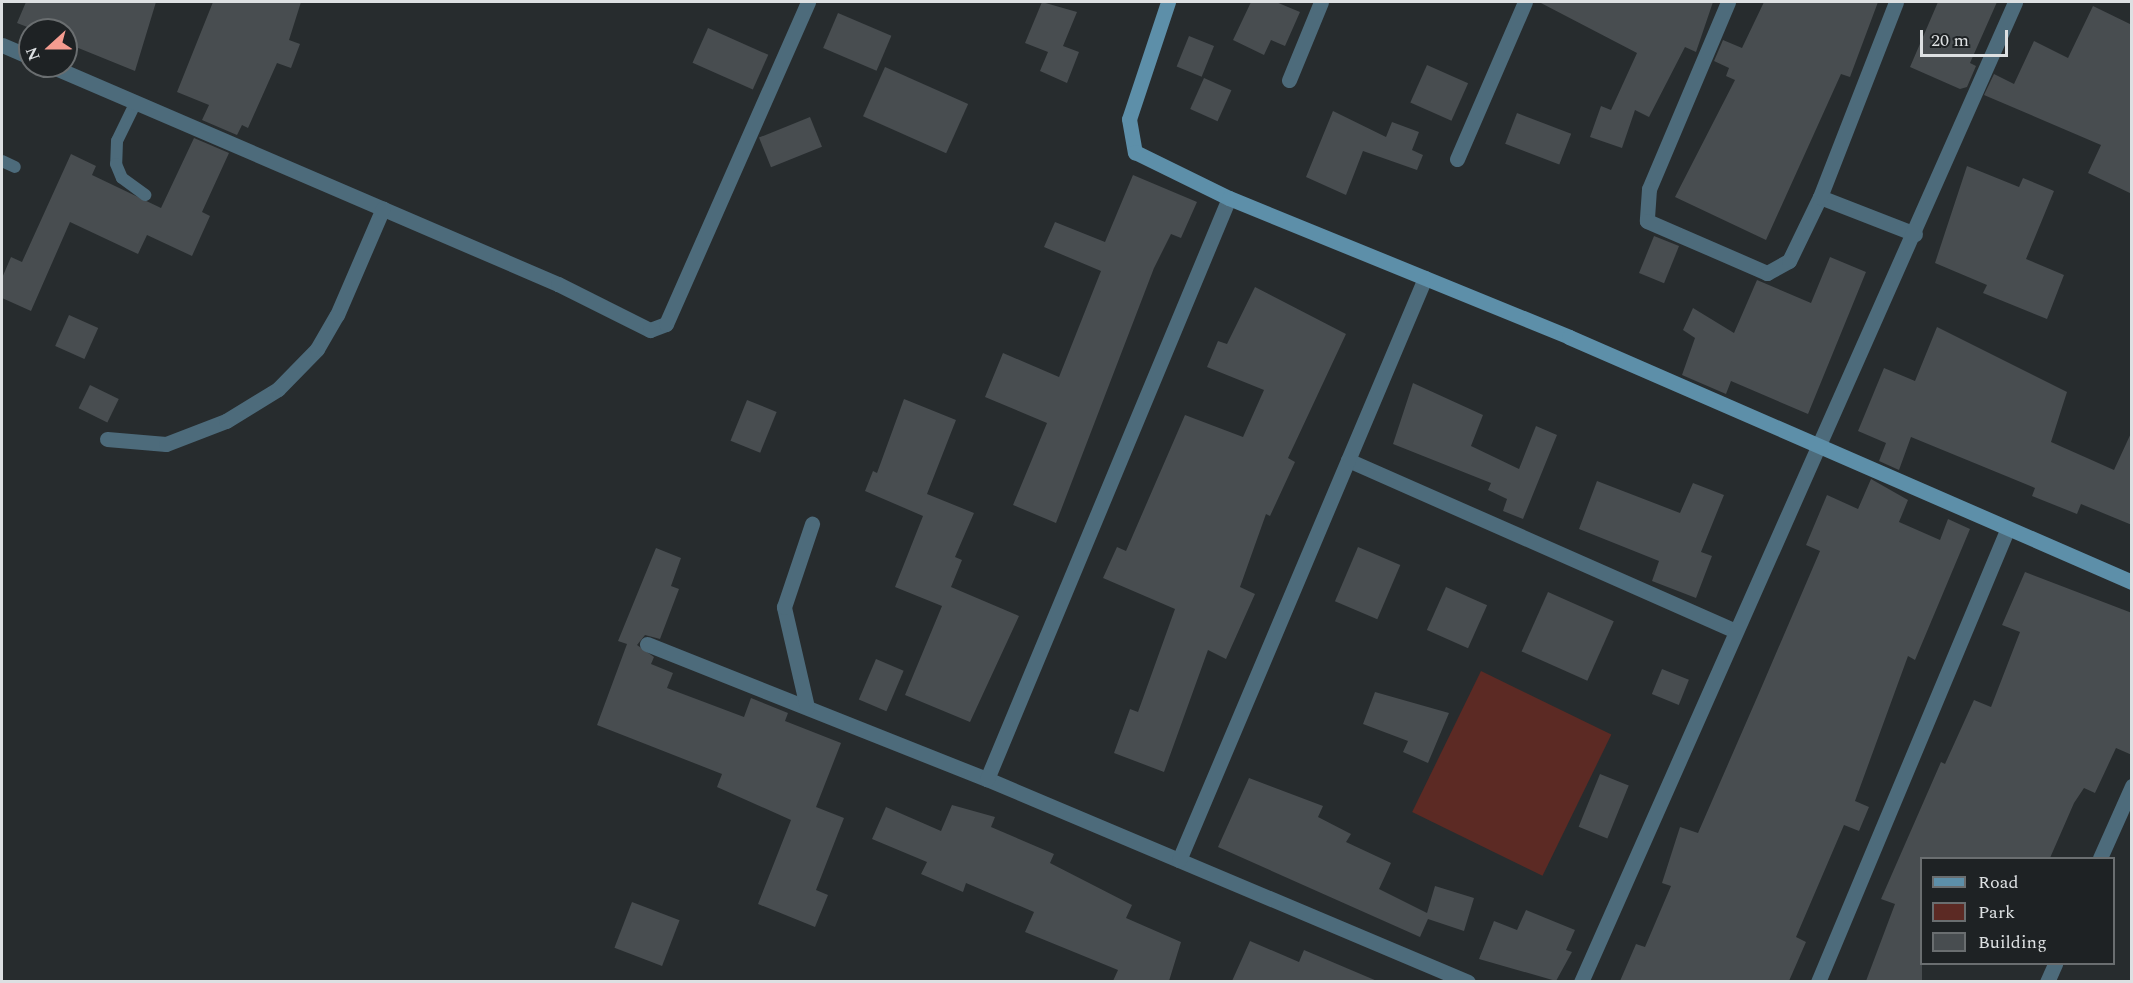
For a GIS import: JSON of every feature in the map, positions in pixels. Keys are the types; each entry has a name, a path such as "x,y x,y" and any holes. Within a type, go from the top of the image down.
{"street":[{"path":"78,77 383,208 650,330 660,329 808,2"},
{"path":"1168,2 1138,88 1129,138 1135,152 1229,198 1425,278 2132,582"},
{"path":"1289,80 1320,2"},
{"path":"1457,159 1525,2"},
{"path":"1728,2 1649,189 1647,221 1767,273 1789,261 1820,197 1896,2"},
{"path":"1581,981 1816,446 1915,234 2015,2"},
{"path":"2,45 18,52"},
{"path":"1820,197 1915,234"},
{"path":"987,779 1229,198"},
{"path":"107,439 166,444 226,421 278,389 317,349 332,323 383,208"},
{"path":"1179,860 1425,278"},
{"path":"1348,460 1734,630"},
{"path":"807,707 784,607 812,524"},
{"path":"1818,981 2007,530"},
{"path":"647,644 987,779 1468,981"},
{"path":"2100,857 2130,796"},
{"path":"2047,981 2054,965"}],"lane":[{"path":"136,102 117,141 116,164 122,178 145,195"},
{"path":"2,161 15,166"}],"green space":[{"path":"1481,671 1611,735 1543,876 1412,812"}],"building":[{"path":"26,2 156,2 135,71 78,48 78,18 19,18"},
{"path":"213,2 301,2 289,40 300,44 291,68 277,63 248,128 242,125 237,135 202,120 209,105 177,92"},
{"path":"1042,2 1077,12 1063,46 1079,52 1067,83 1040,71 1048,52 1025,43"},
{"path":"1251,2 1276,2 1300,12 1285,46 1271,40 1264,55 1233,40"},
{"path":"1539,2 1713,2 1696,52 1685,47 1649,117 1635,110 1622,148 1590,137 1601,106 1611,110 1637,53"},
{"path":"1764,2 1878,2 1850,77 1841,74 1766,240 1675,197 1735,80 1726,76 1729,68 1714,61 1723,40 1742,48"},
{"path":"1938,2 1997,2 1970,63 1976,66 1967,87 1960,89 1910,67"},
{"path":"2093,6 2132,25 2132,194 2088,173 2101,145 1984,95 1994,74 2014,84 2034,41 2068,58"},
{"path":"838,13 891,36 877,71 823,48"},
{"path":"708,28 768,55 753,90 693,63"},
{"path":"1189,36 1214,46 1202,77 1177,67"},
{"path":"1427,65 1468,83 1451,121 1410,102"},
{"path":"885,67 968,104 946,153 863,116"},
{"path":"1204,78 1231,90 1218,121 1190,109"},
{"path":"1333,111 1386,137 1392,122 1419,132 1412,150 1423,155 1417,170 1363,151 1346,195 1306,177"},
{"path":"1517,113 1571,134 1559,165 1505,144"},
{"path":"810,117 822,147 771,167 759,138"},
{"path":"194,138 229,153 202,212 210,216 192,256 147,235 138,254 70,222 31,311 2,298 2,278 11,257 22,262 71,154 96,166 92,175 161,208"},
{"path":"1967,166 2019,187 2023,178 2054,191 2026,259 2064,275 2047,319 1983,293 1987,285 1935,263"},
{"path":"1133,175 1197,202 1181,238 1171,234 1154,268 1056,523 1013,505 1047,423 985,397 1003,353 1059,377 1101,271 1044,247 1055,222 1105,242"},
{"path":"1654,236 1679,246 1664,283 1639,273"},
{"path":"1830,257 1866,272 1808,414 1731,381 1726,394 1682,375 1695,338 1683,330 1693,308 1734,333 1757,280 1811,303"},
{"path":"1255,287 1346,334 1288,458 1295,462 1270,516 1266,514 1240,587 1255,594 1226,659 1208,650 1164,772 1114,753 1130,709 1138,712 1175,609 1103,578 1117,547 1126,551 1185,415 1243,437 1264,390 1207,367 1218,341 1227,344"},
{"path":"69,315 98,328 84,359 55,346"},
{"path":"1937,327 2067,392 2051,442 2114,470 2132,431 2132,525 2081,504 2077,514 2032,496 2035,488 1911,437 1899,470 1879,461 1886,443 1858,431 1884,368 1915,381"},
{"path":"1413,383 1483,415 1471,446 1519,469 1536,426 1557,435 1523,519 1503,511 1507,499 1488,490 1491,483 1393,444"},
{"path":"90,385 119,399 107,422 79,408"},
{"path":"904,399 956,420 927,494 974,513 955,557 962,560 951,587 1019,616 970,722 905,695 942,606 895,587 923,516 865,491 873,471 877,473"},
{"path":"747,400 777,412 760,453 731,441"},
{"path":"1871,479 1908,500 1899,522 1940,540 1948,519 1970,529 1915,660 1908,656 1855,801 1869,807 1859,831 1844,825 1796,937 1806,942 1789,981 1620,981 1636,944 1645,947 1671,886 1662,883 1680,827 1698,833 1820,551 1806,545 1827,495 1858,509"},
{"path":"1597,481 1680,513 1693,483 1724,495 1701,552 1712,556 1696,598 1652,581 1659,561 1579,529"},
{"path":"1358,547 1400,565 1377,619 1335,601"},
{"path":"656,548 681,558 671,586 679,589 660,639 645,635 637,645 654,657 651,664 673,673 667,688 744,717 751,698 788,713 785,721 841,743 816,807 844,818 816,890 828,895 815,927 758,904 791,820 717,787 722,774 597,725 627,644 618,641"},
{"path":"2025,572 2132,613 2132,755 2116,748 2095,793 2084,788 2074,803 2050,857 1920,857 1922,981 1866,981 1895,904 1881,899 1941,762 1945,764 1974,700 1991,707 2020,632 2002,625"},
{"path":"1446,587 1487,605 1468,648 1427,630"},
{"path":"1548,592 1614,621 1587,681 1522,651"},
{"path":"876,659 904,671 886,711 859,700"},
{"path":"1662,669 1689,680 1679,705 1652,694"},
{"path":"1375,692 1449,713 1428,763 1403,752 1408,741 1363,724"},
{"path":"1600,774 1629,786 1607,838 1579,827"},
{"path":"1249,778 1323,806 1318,817 1351,834 1346,842 1391,863 1379,889 1427,913 1435,886 1474,898 1464,931 1428,919 1420,937 1218,847"},
{"path":"952,805 995,817 991,827 1054,854 1050,863 1132,905 1126,918 1181,942 1169,981 1113,981 1118,970 1025,932 1034,912 966,883 963,892 921,874 927,862 872,839 886,807 941,831"},
{"path":"632,902 680,920 662,966 614,948"},
{"path":"1526,910 1575,930 1566,950 1572,952 1556,981 1479,959 1494,921 1517,930"},
{"path":"1250,941 1299,962 1304,950 1377,981 1232,981"}]}
